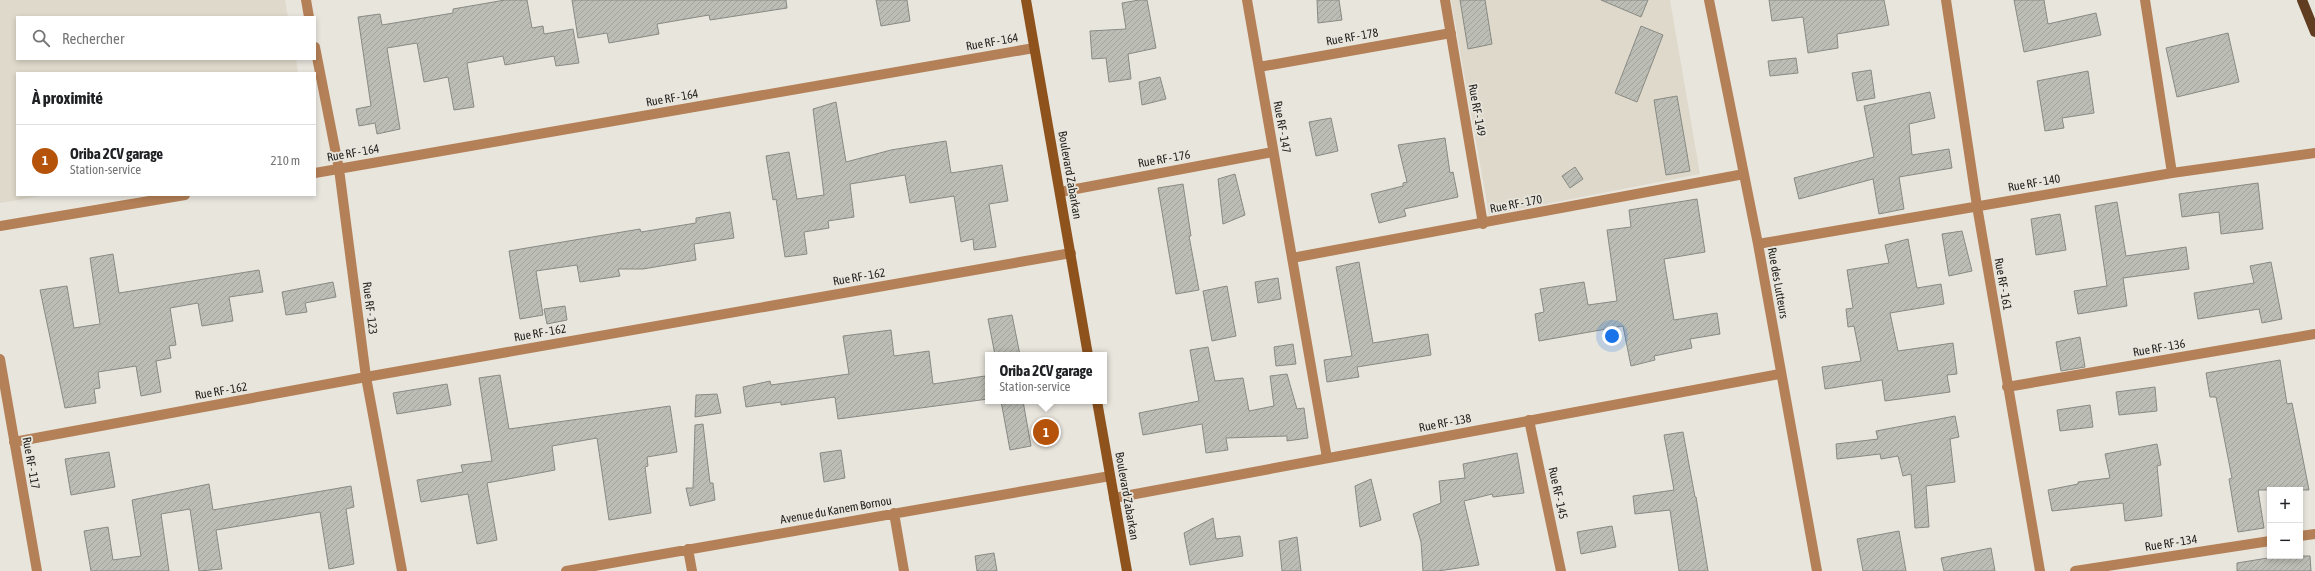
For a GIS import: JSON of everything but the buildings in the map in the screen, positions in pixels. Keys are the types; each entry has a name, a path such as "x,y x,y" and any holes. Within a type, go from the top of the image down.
{"main road":[{"path":"2302,0 2315,32"}],"street":[{"path":"306,0 309,16"},
{"name":"Boulevard Zabarkan","path":"1026,0 1088,352"},
{"name":"Rue RF - 147","path":"1247,0 1328,458"},
{"name":"Rue RF - 149","path":"1445,0 1483,224"},
{"name":"Rue des Lutteurs","path":"1709,0 1758,244 1780,374 1817,571"},
{"name":"Rue RF - 161","path":"1946,0 1977,206 2040,571"},
{"path":"2146,0 2172,173"},
{"name":"Rue RF - 178","path":"1259,67 1451,32"},
{"name":"Rue RF - 164","path":"316,173 1034,48"},
{"name":"Rue RF - 123","path":"316,52 338,169 366,377 402,571"},
{"name":"Rue RF - 176","path":"1060,192 1273,152"},
{"name":"Rue RF - 140","path":"1758,244 2172,173 2315,153"},
{"name":"Rue RF - 170","path":"1292,258 1483,224 1744,174"},
{"path":"0,226 179,196"},
{"name":"Rue RF - 162","path":"14,442 366,377 1071,253"},
{"name":"Rue RF - 136","path":"2008,387 2315,334"},
{"name":"Rue RF - 117","path":"0,359 3,393 14,442 37,571"},
{"name":"Rue RF - 138","path":"1114,498 1780,374"},
{"name":"Boulevard Zabarkan","path":"1098,404 1127,571"},
{"name":"Rue RF - 145","path":"1529,420 1561,571"},
{"name":"Avenue du Kanem Bornou","path":"566,571 1110,476"},
{"path":"894,513 904,571"},
{"path":"2303,536 2315,534"},
{"name":"Rue RF - 134","path":"2075,571 2267,541"},
{"path":"688,550 692,571"},
{"path":"2143,560 2144,571"}],"shaded area":[{"path":"0,0 285,0 288,16 16,16 16,60 296,60 298,72 16,72 16,196 41,196 0,203"},
{"path":"1451,0 1670,0 1700,174 1489,215"}],"place":[{"name":"Oriba 2CV garage","path":"1046,432"}]}
